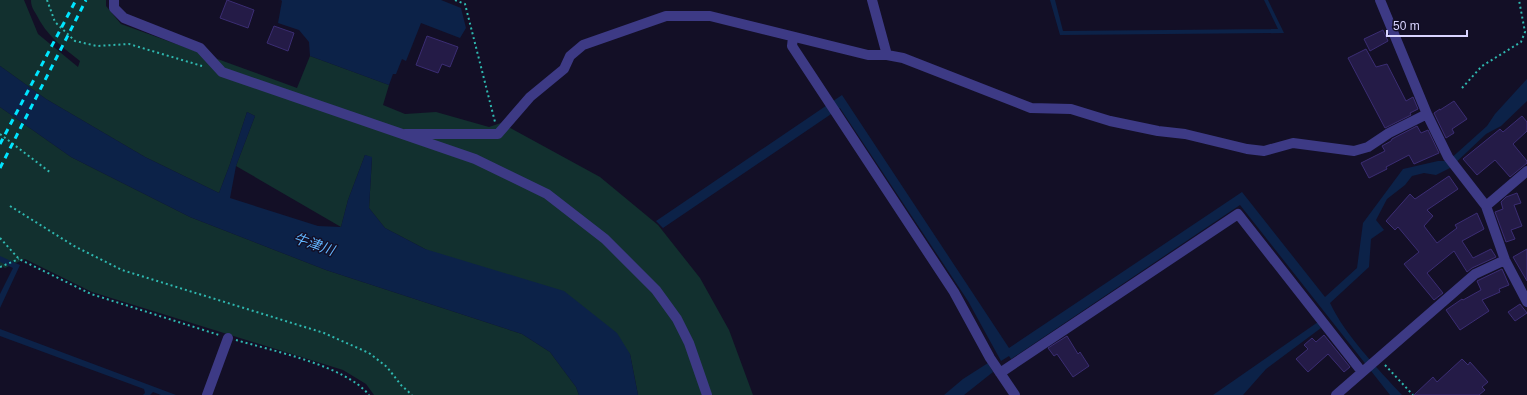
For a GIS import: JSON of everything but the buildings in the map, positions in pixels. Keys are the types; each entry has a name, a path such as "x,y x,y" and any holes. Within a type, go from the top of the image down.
{"street":[{"path":"114,0 114,8 124,18 200,48 222,72 475,159 547,194 605,239 656,290 677,319 689,343 707,395"},
{"path":"872,0 887,55"},
{"path":"1380,0 1427,114 1448,157 1486,206 1505,260 1527,302"},
{"path":"405,134 498,134 530,97 564,69 570,56 583,45 666,16 710,16 868,55 887,55 903,58 1030,108 1071,109 1158,132 1185,134 1247,150 1264,151 1293,143 1354,151 1368,147 1389,132 1427,114"},
{"path":"793,37 792,46 954,292 990,358 1015,395"},
{"path":"1486,206 1527,171"},
{"path":"1000,373 1238,214 1364,371"},
{"path":"1336,395 1475,274 1505,260"},
{"path":"207,395 228,338"}],"path":[{"path":"47,0 55,22 75,41 97,46 129,44 222,72"},
{"path":"455,0 465,4 498,134"},
{"path":"1462,88 1482,66 1521,42 1525,32 1519,0"},
{"path":"0,134 51,173"},
{"path":"10,206 74,246 122,270 324,333 369,353 386,367 401,385 412,395"},
{"path":"0,238 19,259 91,294 228,338 295,357 341,374 363,387 369,395"},
{"path":"1,267 19,259"},
{"path":"1377,360 1413,395"}],"green space":[{"path":"0,0 24,0 38,34 78,67 80,61 61,46 40,22 33,9 31,0 106,0 106,6 121,24 297,88 310,56 389,85 383,105 405,114 436,112 489,127 501,123 600,177 658,225 700,278 729,330 753,395 638,395 630,354 385,228 369,208 372,158 365,155 348,200 341,227 236,166 255,116 247,112 219,193 145,157 46,99 0,66"},
{"path":"0,107 71,157 190,217 326,270 522,334 550,352 576,387 579,395 374,395 366,384 343,370 92,292 25,259 5,268 0,265"}],"water":[{"path":"281,0 441,0 461,8 466,28 460,38 421,23 406,61 402,59 396,74 393,74 389,85 310,56 309,42 299,30 278,23"},
{"path":"1050,0 1055,0 1063,31 1278,29 1264,0 1268,0 1284,33 1060,35"},
{"name":"牛津川","path":"0,66 46,99 145,157 219,193 247,112 255,116 236,166 230,198 318,226 341,227 348,200 365,155 372,157 369,208 385,228 425,249 564,291 617,333 630,354 638,395 579,395 576,387 550,352 522,334 326,270 190,217 71,157 0,107"},
{"path":"1527,79 1527,101 1501,126 1486,134 1450,168 1436,175 1424,173 1412,176 1405,185 1387,199 1376,220 1384,230 1371,239 1369,267 1330,303 1336,315 1353,339 1402,395 1390,395 1240,205 1011,359 1009,356 1001,361 968,301 840,108 663,228 656,221 842,95 1009,348 1242,192 1325,297 1357,268 1363,223 1403,169 1438,161 1448,161 1487,126 1495,114"},
{"path":"0,256 20,265 0,308 0,294 13,268 0,262"},
{"path":"1318,322 1321,328 1266,369 1243,395 1213,395"},
{"path":"0,329 176,395 161,395 153,392 150,395 143,395 145,393 144,389 0,336"},
{"path":"988,363 993,372 964,395 944,395 963,379"}],"railway":[{"path":"0,144 76,0"},
{"path":"0,168 86,0"}]}
